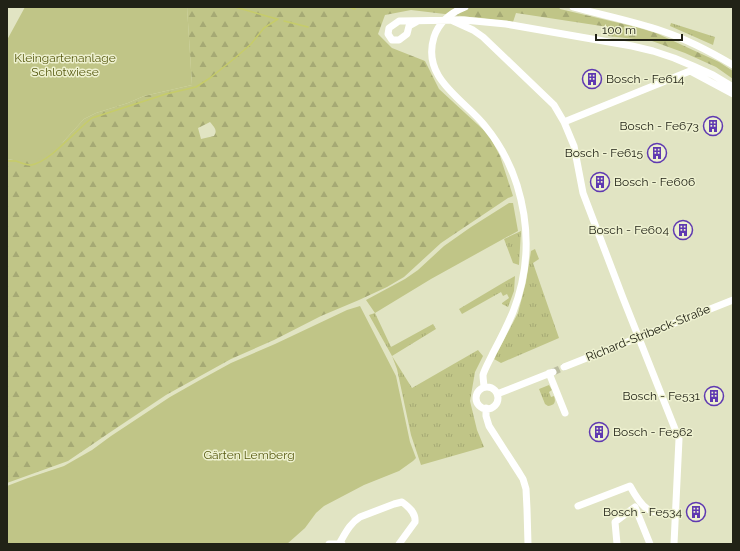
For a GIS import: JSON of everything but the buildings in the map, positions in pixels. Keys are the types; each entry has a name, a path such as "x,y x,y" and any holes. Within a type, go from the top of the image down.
{"street":[{"path":"465,7 448,16 436,31 432,52 433,62 435,69 445,86 475,114 496,141 512,170 524,216 526,250 523,281 513,311 485,369 483,376 484,387"},
{"path":"573,7 662,31 688,41 733,65"},
{"path":"418,20 471,20 506,24 632,46 674,58 713,75 733,87"},
{"path":"451,20 473,30 483,37 554,105 564,122 574,146 583,193 679,439 674,544"},
{"path":"564,122 690,71 733,94"},
{"name":"Richard-Stribeck-Straße","path":"564,367 733,300"},
{"path":"497,394 551,372 565,413"},
{"path":"484,387 492,388 497,394 498,398 495,404 489,408 479,405 477,402 476,398 478,391 484,387"},
{"path":"486,408 486,416 489,426 523,479 526,489 528,509 528,544"},
{"path":"578,506 630,486 638,501 644,508 652,512 676,514"},
{"path":"329,544 340,544 348,529 356,519 402,502 414,513 416,519 399,544"},
{"path":"617,544 615,522 635,507 650,544"}],"green space":[{"name":"Kleingartenanlage Schlotwiese","path":"25,7 187,7 192,85 144,96 128,103 96,113 84,119 63,142 36,161 13,159 7,160 7,40"},
{"path":"187,7 559,7 560,9 656,33 719,62 733,71 733,79 716,67 685,53 652,41 608,36 608,27 516,13 513,22 411,10 385,15 378,34 392,48 425,61 439,89 489,135 500,156 513,196 441,243 404,277 387,287 321,316 274,340 231,359 166,395 68,461 7,483 7,160 63,142 84,119 96,113 128,103 144,96 192,85","holes":["210,122 216,130 214,136 201,139 198,128"]},
{"path":"671,23 715,37 713,45 670,26"},
{"path":"509,203 513,203 518,231 431,279 375,313 366,300 405,279 418,270 444,246"},
{"path":"521,231 519,265 513,263 504,239"},
{"path":"535,249 539,259 533,263 559,338 501,363 494,359 518,313 526,282 531,251"},
{"path":"515,276 514,291 508,307 502,303 509,298 507,294 503,296 501,292 462,314 459,309"},
{"name":"Gärten Lemberg","path":"360,306 396,376 410,442 416,458 399,471 364,485 324,506 316,513 305,528 287,544 7,544 7,486 64,466 92,450 170,397 231,363 347,310"},
{"path":"375,313 391,347 433,324 436,329 392,356 369,315"},
{"path":"478,350 483,356 475,372 470,401 477,430 484,447 421,465 411,435 397,369 392,356 412,388"},
{"path":"549,385 552,390 549,392 551,397 554,396 555,402 554,404 548,406 545,404 539,389"}],"waterway":[{"path":"235,7 277,19"},
{"path":"349,7 355,9"},
{"path":"7,161 16,161 29,165 38,163 63,145 92,118 166,94 196,87 235,58 251,44 264,28 278,19"},
{"path":"284,21 308,27"}],"tunnel":[{"path":"553,372 564,367"}],"place":[{"name":"Bosch - Fe614","path":"592,79"},
{"name":"Bosch - Fe673","path":"713,126"},
{"name":"Bosch - Fe615","path":"657,153"},
{"name":"Bosch - Fe606","path":"600,182"},
{"name":"Bosch - Fe604","path":"683,230"},
{"name":"Bosch - Fe531","path":"714,396"},
{"name":"Bosch - Fe562","path":"599,432"},
{"name":"Bosch - Fe534","path":"696,512"}]}
